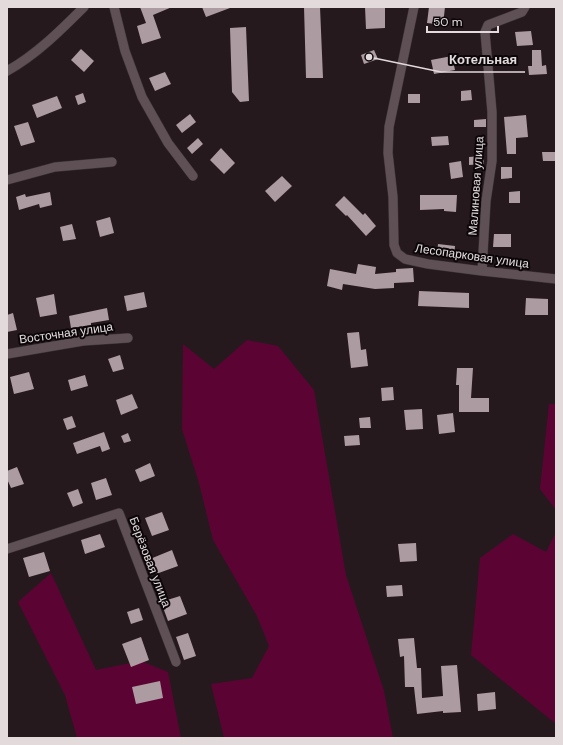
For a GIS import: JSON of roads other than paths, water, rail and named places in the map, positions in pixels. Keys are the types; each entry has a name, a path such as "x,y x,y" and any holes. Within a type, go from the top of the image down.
{"street":[{"path":"11,69 39,48 84,7"},
{"path":"114,7 125,51 142,97 168,143 193,176"},
{"name":"Лесопарковая улица","path":"414,7 389,127 388,153 393,197 394,245 397,253 405,259 428,264 556,279"},
{"name":"Малиновая улица","path":"482,271 486,201 492,161 492,112 485,32 488,25 522,12 525,7"},
{"path":"7,180 55,167 112,162"},
{"name":"Восточная улица","path":"7,354 83,341 128,338"},
{"name":"Берёзовая улица","path":"7,549 119,513 176,662"}],"place":[{"name":"Котельная","path":"369,57"}]}
